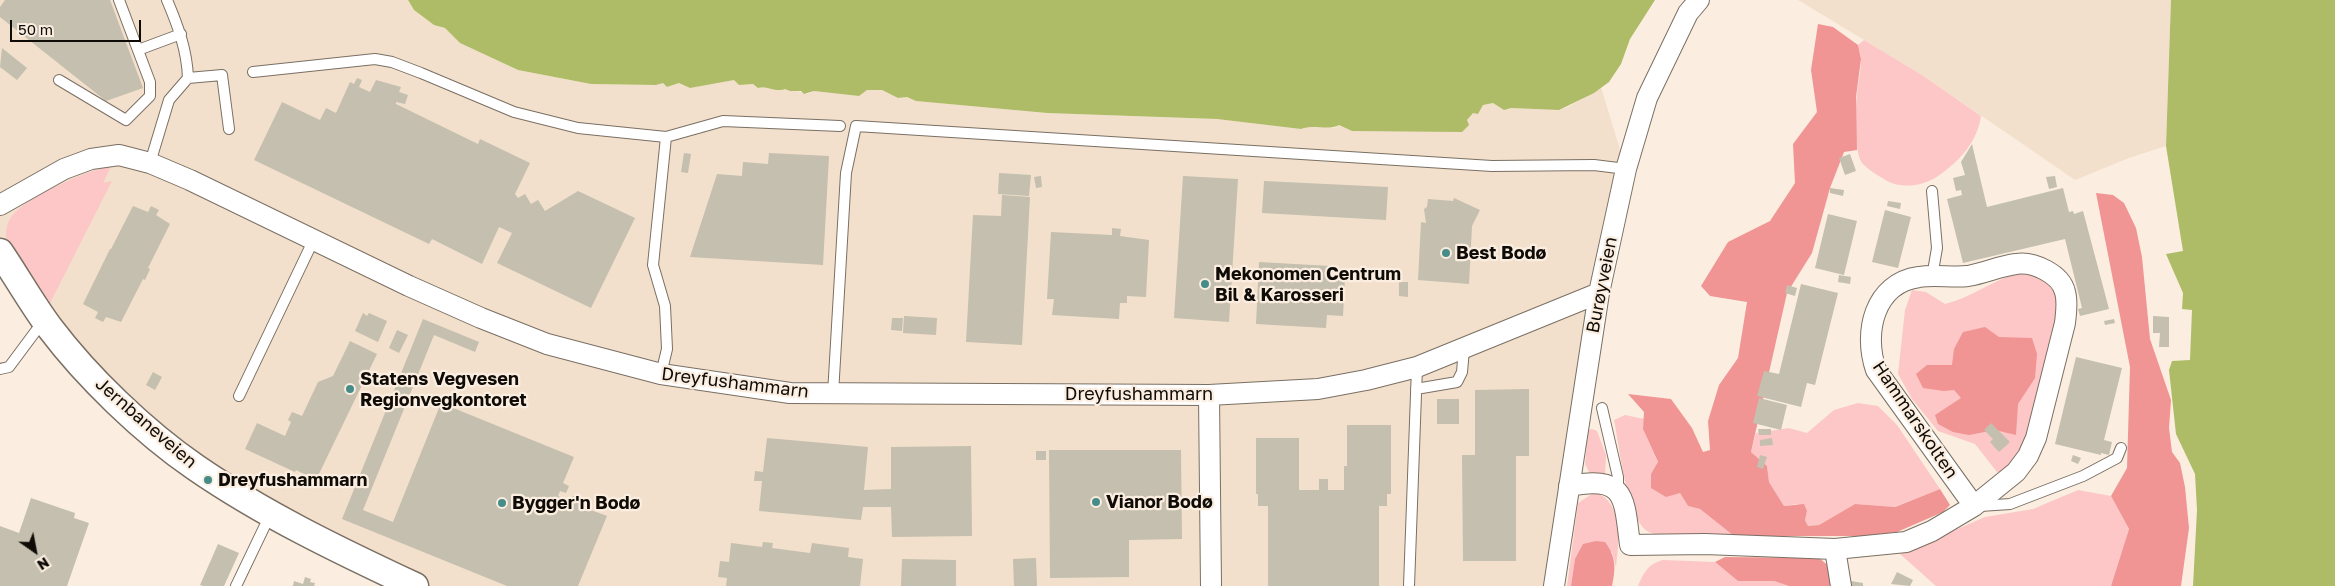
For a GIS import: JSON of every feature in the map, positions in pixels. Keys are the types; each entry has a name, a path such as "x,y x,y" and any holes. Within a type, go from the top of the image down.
{"street":[{"name":"Burøyveien","path":"1554,586 1599,293 1626,169 1647,98 1688,14 1699,0"},
{"name":"Dreyfushammarn","path":"0,205 64,170 91,160 119,155 150,162 409,286 547,344 661,374 790,393 1210,395 1318,389 1366,380 1417,367 1599,293"},
{"name":"Jernbaneveien","path":"0,252 44,319 92,376 140,423 194,466 271,512 355,558 415,586"},
{"name":"Hammarskolten","path":"1618,492 1625,503 1630,545 1705,544 1835,549 1906,542 1932,531 1974,506 2016,472 2028,456 2036,438 2065,322 2065,291 2050,274 2036,264 2017,263 1968,276 1919,277 1904,281 1882,299 1874,312 1871,356 1876,370 1974,506"},
{"path":"1210,395 1211,586"},
{"path":"1568,486 1591,482 1605,483 1618,492"},
{"path":"1835,549 1841,586"}],"lane":[{"path":"59,80 126,120 150,96 150,82 119,0"},
{"path":"168,0 181,34 187,61 188,78"},
{"path":"138,50 181,34"},
{"path":"252,72 356,59 375,59 392,62 422,73 514,112 538,120 578,128 666,137 723,121 840,126"},
{"path":"150,162 169,100 188,78 222,74 229,129"},
{"path":"832,394 846,173 856,126 1492,166 1594,165 1626,169"},
{"path":"661,374 666,349 665,306 652,265 666,137"},
{"path":"1932,191 1937,248 1932,277"},
{"path":"239,396 314,239"},
{"path":"0,369 9,367 44,319"},
{"path":"1416,389 1457,382 1462,372 1464,349"},
{"path":"1409,586 1417,367"},
{"path":"1602,408 1618,477 1618,492"},
{"path":"1974,506 2010,504 2083,476 2117,458 2121,448"},
{"path":"236,586 271,512"}],"shaded area":[{"path":"0,0 408,0 414,10 434,25 445,28 460,43 518,70 591,84 656,85 663,83 667,87 679,83 690,88 734,79 739,85 753,84 780,91 785,88 808,94 814,91 859,96 867,90 882,90 898,98 907,97 916,101 1047,113 1217,119 1301,129 1310,126 1334,128 1339,125 1352,131 1467,120 1469,116 1483,105 1493,103 1504,110 1511,108 1559,110 1570,106 1601,87 1626,169 1555,586 415,586 140,423 0,252"},
{"path":"408,0 1655,0 1630,39 1621,64 1609,82 1594,93 1559,110 1511,108 1504,110 1493,103 1483,105 1478,114 1473,113 1467,120 1469,125 1462,132 1352,131 1339,125 1335,127 1301,129 1217,119 1047,113 916,101 907,97 898,98 882,90 867,90 859,96 814,91 804,94 801,91 758,88 753,84 739,85 734,80 690,88 679,83 667,87 663,83 656,85 591,84 518,70 460,43 445,28 434,25 414,10"},
{"path":"1798,0 2171,0 2166,146 2129,158 2075,180 1922,75"},
{"path":"2171,0 2335,0 2335,586 2193,586 2197,510 2195,474 2176,434 2169,370 2172,361 2190,360 2192,310 2182,309 2183,293 2166,254 2183,251 2166,146"},
{"path":"1818,24 1833,27 1858,45 1861,59 1856,97 1857,150 1844,152 1830,188 1812,253 1787,293 1751,452 1767,466 1769,482 1784,506 1804,504 1807,511 1805,520 1808,526 1819,525 1855,504 1895,507 1940,489 1950,505 1943,512 1897,532 1862,536 1734,536 1700,509 1688,506 1680,493 1666,497 1651,488 1651,474 1658,462 1643,429 1644,412 1628,394 1671,399 1692,428 1703,452 1710,450 1708,421 1719,385 1738,358 1747,302 1710,296 1701,286 1728,242 1770,221 1795,183 1793,144 1817,112 1811,70"},
{"path":"1864,40 1922,75 1981,116 1976,134 1966,150 1946,170 1926,182 1906,186 1887,181 1870,170 1862,163 1859,157 1856,140 1856,101 1861,56 1858,45"},
{"path":"111,166 103,183 112,181 47,309 8,246 6,234 8,223 12,216 30,200 58,185 87,173"},
{"path":"2096,193 2113,195 2124,203 2136,228 2142,257 2150,339 2171,400 2169,428 2172,452 2180,463 2185,487 2189,528 2181,586 2111,586 2129,529 2111,496 2127,468 2130,367"},
{"path":"2015,274 2025,274 2041,278 2046,282 2054,293 2057,312 2030,432 2020,454 2006,471 1997,472 1975,444 1938,431 1912,399 1898,374 1905,310 1912,290 1926,292 1945,304 1963,298"},
{"path":"1985,327 1999,337 2032,338 2037,354 2035,378 2018,404 2016,435 1995,430 1969,435 1953,432 1938,424 1935,415 1961,398 1954,390 1944,391 1923,388 1916,374 1927,365 1952,365 1954,349 1963,332"},
{"path":"1858,403 1878,406 1897,425 1940,489 1894,507 1855,504 1819,525 1808,526 1805,520 1807,511 1797,504 1784,506 1769,482 1767,466 1751,452 1756,433 1789,428 1807,433 1834,410"},
{"path":"1625,415 1644,419 1643,429 1658,463 1651,474 1680,493 1688,506 1700,509 1734,536 1667,537 1649,532 1641,525 1635,514 1625,481 1614,420"},
{"path":"1588,430 1597,431 1606,455 1605,474 1590,474 1585,464"},
{"path":"2078,490 2111,496 2129,529 2111,586 1936,586 1900,554 1985,517 2033,509"},
{"path":"1595,492 1604,497 1611,505 1618,524 1616,567 1612,552 1575,559 1571,586 1567,586 1578,503"},
{"path":"1596,541 1605,542 1613,558 1614,574 1612,586 1571,586 1575,559 1583,544"},
{"path":"1725,557 1819,558 1830,567 1835,586 1789,586 1774,581 1738,581 1715,562"},
{"path":"1663,560 1715,562 1738,581 1774,581 1789,586 1638,586 1647,569"}],"building":[{"path":"5,0 110,0 143,88 106,101 0,17 0,7"},
{"path":"2,48 27,68 17,80 0,67"},
{"path":"357,78 362,80 359,87 370,92 376,80 401,87 399,92 408,95 405,104 396,102 396,104 478,144 480,139 530,163 515,194 518,198 525,194 531,204 538,200 545,211 578,191 635,218 591,308 497,263 512,233 499,227 482,264 432,239 429,244 254,160 282,102 320,120 326,108 336,113 350,82 354,84"},
{"path":"1972,144 1987,207 2063,188 2069,212 2073,211 2074,214 2083,211 2109,309 2080,316 2078,309 2082,308 2065,239 1963,263 1947,199 1962,195 1961,190 1956,191 1953,178 1965,175 1961,162"},
{"path":"684,153 691,154 688,173 681,172"},
{"path":"769,153 829,156 823,265 690,257 717,174 742,176 743,162 768,164"},
{"path":"1850,154 1856,171 1845,175 1839,158"},
{"path":"999,173 1031,175 1029,196 998,194"},
{"path":"1041,176 1042,187 1036,188 1034,177"},
{"path":"1183,176 1238,179 1229,322 1174,318"},
{"path":"2055,176 2057,187 2049,189 2046,177"},
{"path":"1264,181 1388,187 1386,220 1262,213"},
{"path":"1830,188 1844,190 1843,196 1830,193"},
{"path":"1002,195 1030,197 1022,345 966,342 973,215 1001,216"},
{"path":"1454,198 1480,210 1472,226 1469,284 1418,280 1421,222 1426,223 1424,209 1427,207 1428,199 1453,201"},
{"path":"1888,201 1901,203 1900,209 1887,206"},
{"path":"133,206 148,212 151,206 159,210 156,215 170,224 148,268 150,269 145,280 143,279 121,322 106,317 103,322 95,318 98,312 83,304"},
{"path":"1885,210 1911,217 1898,268 1872,262"},
{"path":"1828,214 1857,221 1844,275 1815,268"},
{"path":"1112,228 1121,229 1120,236 1149,240 1146,297 1127,296 1127,303 1120,303 1119,319 1052,315 1054,299 1047,299 1051,232 1112,235"},
{"path":"1259,262 1330,266 1329,277 1345,278 1343,316 1327,315 1326,328 1256,324"},
{"path":"1839,275 1851,277 1850,284 1838,282"},
{"path":"1399,282 1408,282 1408,297 1399,296"},
{"path":"1801,284 1838,293 1815,385 1807,383 1801,407 1757,396 1764,371 1779,374"},
{"path":"1787,285 1797,288 1795,296 1785,293"},
{"path":"363,313 367,316 369,313 387,321 378,342 355,331"},
{"path":"904,316 937,318 936,335 903,333"},
{"path":"2153,316 2169,317 2169,347 2159,347 2160,333 2153,333"},
{"path":"892,318 903,318 902,331 891,330"},
{"path":"423,319 479,342 475,352 434,335 363,510 393,522 441,403 574,457 563,483 569,486 566,493 560,491 558,496 567,500 575,495 590,501 591,510 607,516 578,586 507,586 342,519"},
{"path":"2114,319 2115,323 2105,325 2104,321"},
{"path":"397,330 408,335 399,353 389,348"},
{"path":"350,341 377,354 316,480 245,449 257,423 285,436 291,422 288,420 292,412 302,416 318,382 333,376"},
{"path":"2076,357 2122,368 2104,440 2112,442 2109,455 2101,453 2101,455 2055,444"},
{"path":"153,372 162,377 155,390 146,385"},
{"path":"1529,389 1529,456 1516,456 1516,561 1463,561 1462,455 1475,455 1475,390"},
{"path":"1759,398 1787,405 1781,430 1753,423"},
{"path":"1437,399 1459,399 1459,424 1437,424"},
{"path":"1991,423 2010,442 1999,452 1990,442 1993,439 1984,430"},
{"path":"1347,425 1391,425 1391,494 1387,494 1387,506 1379,506 1379,586 1268,586 1268,506 1258,506 1258,494 1256,494 1256,438 1299,438 1299,490 1319,490 1319,479 1328,479 1328,490 1344,490 1344,466 1347,466"},
{"path":"1758,429 1771,429 1771,435 1759,435"},
{"path":"767,438 868,447 864,490 891,489 891,447 971,446 972,536 892,537 891,507 863,507 861,520 759,511 762,481 754,481 755,471 763,472"},
{"path":"1772,438 1773,445 1760,446 1760,440"},
{"path":"1049,450 1181,450 1182,539 1129,540 1129,577 1050,578"},
{"path":"1036,451 1046,451 1046,460 1036,460"},
{"path":"1760,455 1767,457 1763,469 1757,467"},
{"path":"2073,455 2081,458 2078,464 2071,461"},
{"path":"31,498 75,513 74,518 89,523 67,586 0,586 0,526 19,533"},
{"path":"763,542 773,543 772,548 810,553 812,543 849,548 848,557 863,559 860,586 726,586 727,578 718,577 720,561 729,562 731,543 762,547"},
{"path":"218,544 239,553 224,586 200,585"},
{"path":"1036,558 1037,586 1014,586 1013,559"},
{"path":"902,559 956,560 956,586 901,586"},
{"path":"1897,572 1913,580 1910,586 1891,584"},
{"path":"305,577 311,579 310,582 315,583 314,586 293,586 294,581 303,584"},
{"path":"1851,581 1863,583 1863,586 1850,586"}],"place":[{"name":"Best Bodø","path":"1446,253"},
{"name":"Mekonomen Centrum Bil & Karosseri","path":"1205,284"},
{"name":"Statens Vegvesen Regionvegkontoret","path":"350,389"},
{"name":"Dreyfushammarn","path":"208,480"},
{"name":"Vianor Bodø","path":"1096,502"},
{"name":"Bygger'n Bodø","path":"502,503"}]}
